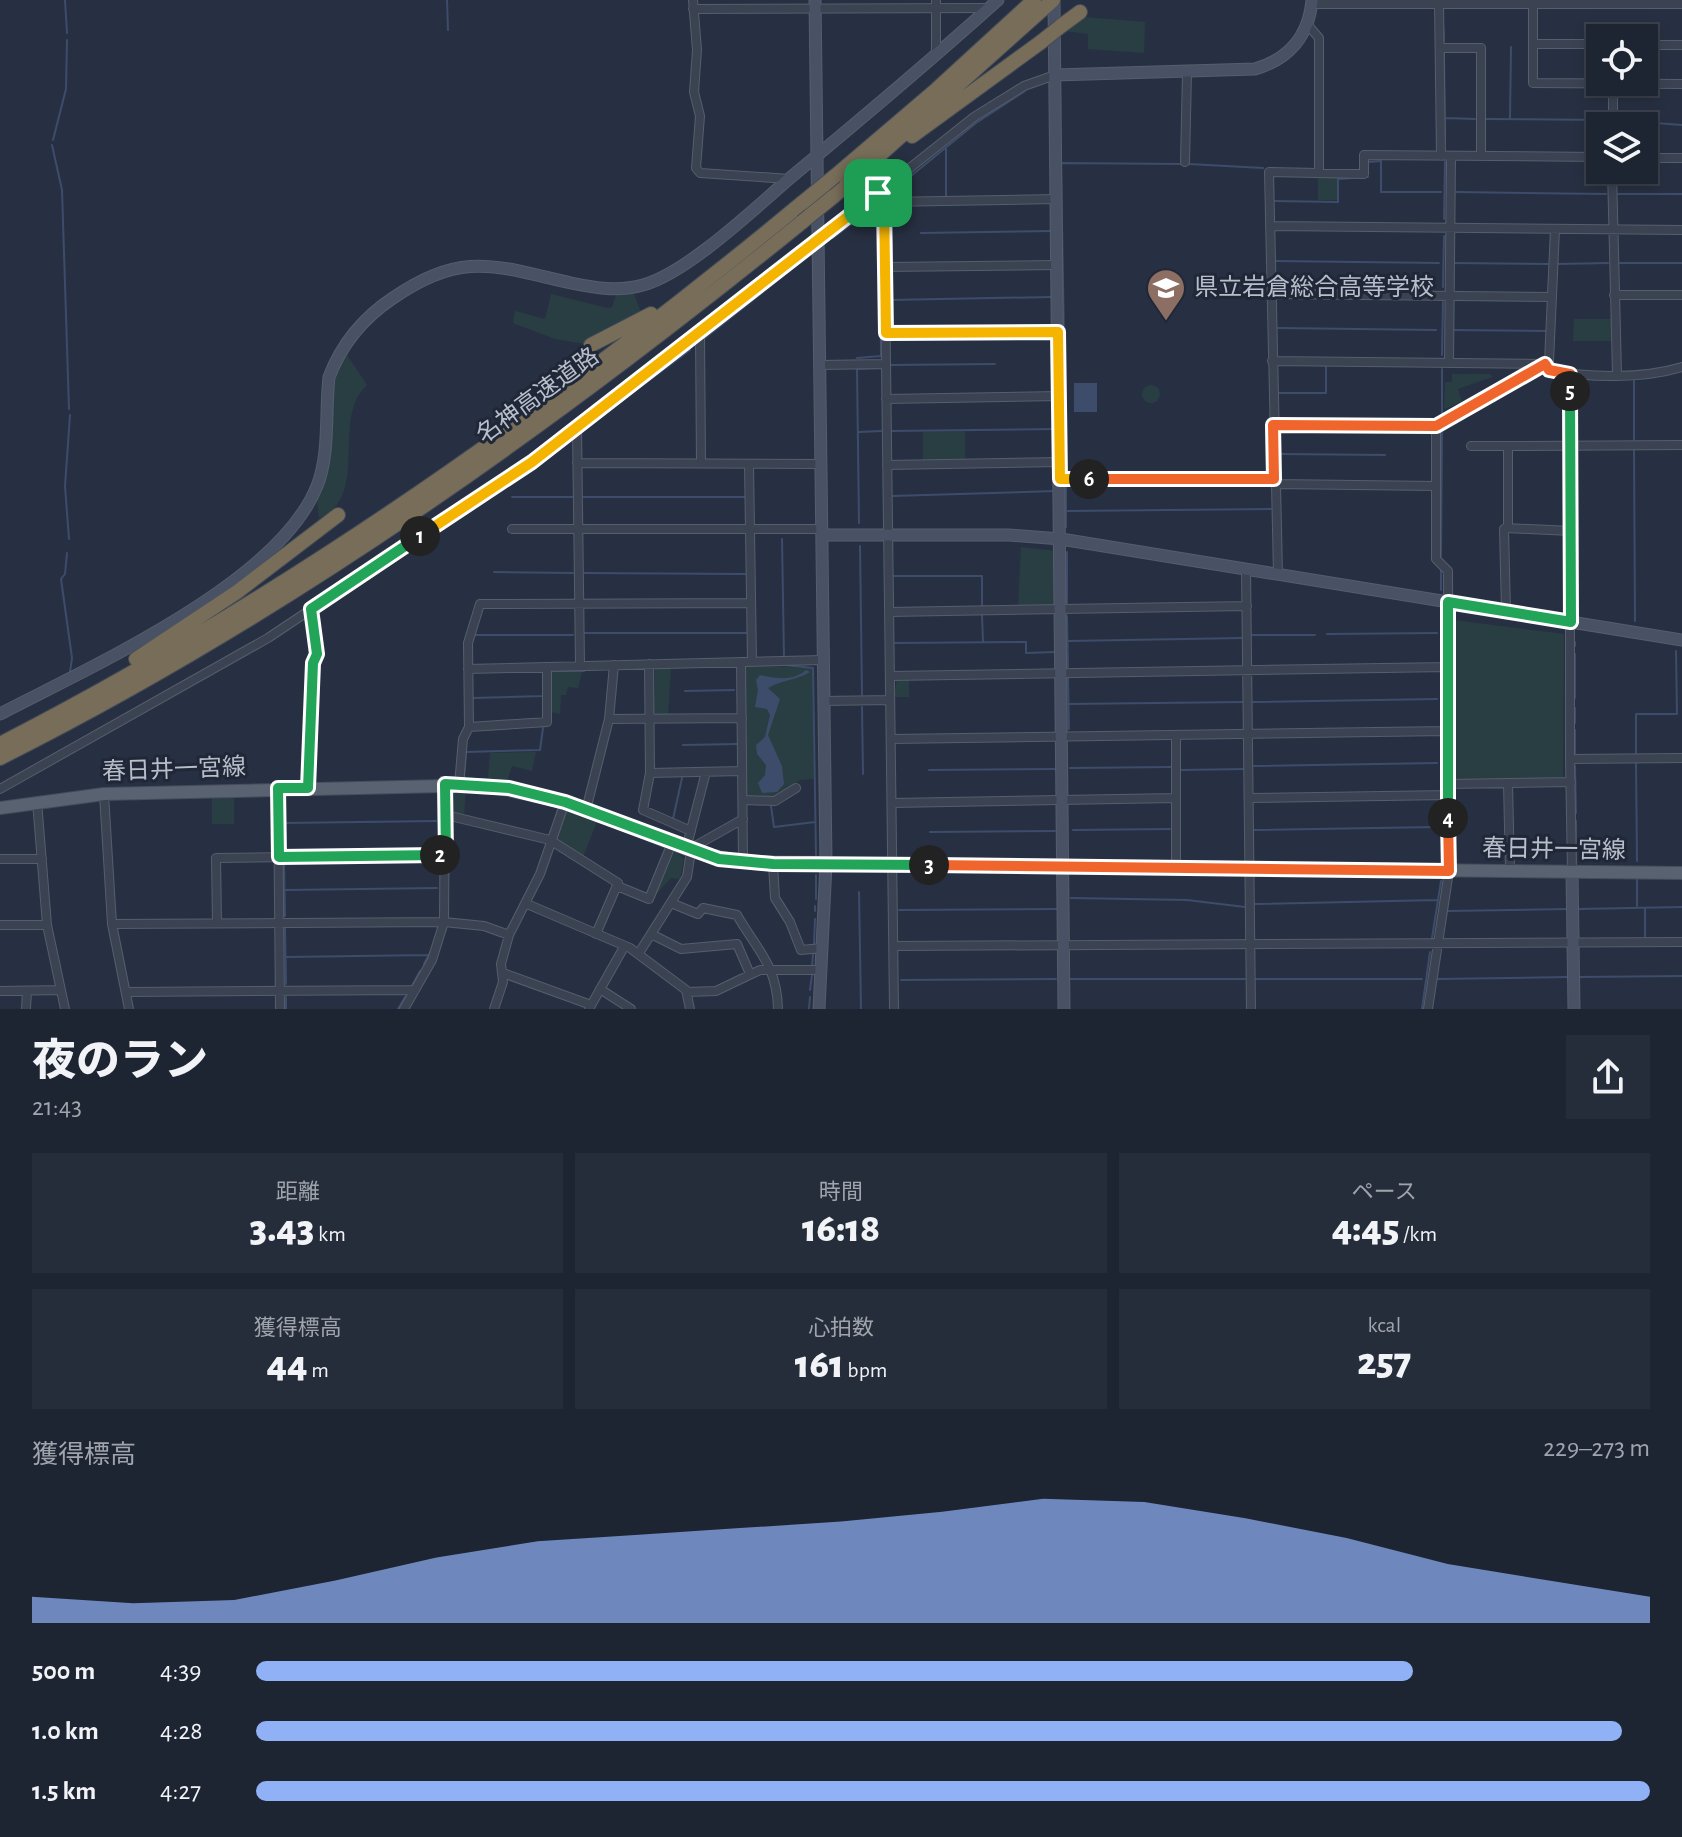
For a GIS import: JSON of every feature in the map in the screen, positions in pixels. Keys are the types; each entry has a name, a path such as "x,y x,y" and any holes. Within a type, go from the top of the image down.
{"highway":[{"name":"名神高速道路","path":"0,758 187,655 449,487 630,356 802,222 1054,0"},
{"name":"名神高速道路","path":"0,744 182,643 374,522 448,471 710,278 937,89 1031,2"},
{"path":"893,143 917,134 1080,12"},
{"path":"591,345 644,319 685,289 710,278"},
{"path":"36,725 49,713 203,616 338,515"}],"main road":[{"name":"春日井一宮線","path":"0,808 104,794 445,784 509,788 565,802 688,850 743,862 1682,873"}],"street":[{"path":"1054,0 1064,737 1064,1009"},
{"path":"1441,156 1440,48 1444,1"},
{"path":"0,789 268,638 532,462 1001,99 1042,78 1055,75 1228,72 1277,62 1293,48 1307,24 1312,2 1682,4"},
{"path":"1533,3 1533,83 1586,84"},
{"path":"790,179 700,173 696,168 700,116 694,92 697,50 693,4 993,4"},
{"path":"815,4 826,864 819,1009"},
{"path":"936,4 936,55"},
{"path":"0,714 195,606 244,573 289,533 317,487 329,377 335,363 350,336 389,300 427,276 460,266 492,265 592,287 618,289 645,285 671,272 790,179 993,4"},
{"path":"1307,24 1319,38 1319,173"},
{"path":"1533,44 1586,44"},
{"path":"1658,45 1682,45"},
{"path":"1440,48 1481,48 1481,156"},
{"path":"1185,162 1187,73"},
{"path":"1658,84 1682,84"},
{"path":"1278,574 1269,172 1364,174 1364,155 1586,157"},
{"path":"1449,363 1451,156"},
{"path":"1658,158 1682,158"},
{"path":"1612,184 1617,374"},
{"path":"878,193 884,202 894,1009"},
{"path":"884,202 1057,199"},
{"path":"1270,226 1682,230"},
{"path":"1273,425 1436,426 1549,362 1555,229"},
{"path":"885,267 1058,265"},
{"path":"1271,294 1552,297"},
{"path":"1614,295 1682,295"},
{"path":"886,333 1058,332"},
{"path":"700,335 701,463"},
{"path":"1272,361 1545,364"},
{"path":"820,365 886,364"},
{"path":"1545,364 1549,370 1570,374 1617,374 1682,367"},
{"path":"1570,374 1570,759 1574,1009"},
{"path":"886,399 1059,396"},
{"path":"1428,1009 1449,871 1448,571 1436,559 1436,426"},
{"path":"577,427 580,666"},
{"path":"1471,446 1682,445"},
{"path":"1506,611 1508,446"},
{"path":"887,465 1060,462"},
{"path":"577,463 821,464"},
{"path":"749,464 752,662"},
{"path":"1060,479 1436,486"},
{"path":"1506,528 1571,531"},
{"path":"512,529 750,529 1061,539 1682,640"},
{"path":"1246,569 1251,1009"},
{"path":"459,785 463,739 469,727 470,632 480,604 751,603"},
{"path":"889,612 1247,606"},
{"path":"308,788 313,663 317,654 311,609"},
{"path":"468,669 823,660"},
{"path":"741,662 743,862"},
{"path":"649,664 650,773 643,810 691,831"},
{"path":"586,810 609,719 614,665"},
{"path":"469,727 545,724 547,667"},
{"path":"890,676 1448,667"},
{"path":"824,701 890,700"},
{"path":"609,719 742,718"},
{"path":"891,739 1448,731"},
{"path":"1176,735 1176,867"},
{"path":"1570,759 1682,758"},
{"path":"650,773 742,771"},
{"path":"639,953 687,877 691,831 706,772"},
{"path":"1448,784 1571,782"},
{"path":"1508,783 1510,871"},
{"path":"404,1009 432,960 444,922 445,784"},
{"path":"278,788 280,1009"},
{"path":"743,800 775,801 796,788"},
{"path":"104,794 112,924 129,1009"},
{"path":"1249,798 1448,795"},
{"path":"892,803 1176,798"},
{"path":"37,801 47,925 65,1009"},
{"path":"494,1009 509,935 527,904 553,843 565,802"},
{"path":"446,815 532,833 618,883 596,934"},
{"path":"688,850 743,819"},
{"path":"617,886 649,899 672,843"},
{"path":"217,923 216,858 446,855"},
{"path":"0,859 42,859"},
{"path":"773,864 775,898 790,922 801,950 823,948"},
{"path":"671,903 698,914 703,908 737,915 771,970 777,984 778,1009"},
{"path":"527,904 639,953 687,992 690,1009"},
{"path":"112,924 444,922 484,926 509,935"},
{"path":"0,925 47,925"},
{"path":"651,934 681,949 737,944 750,974"},
{"path":"894,946 1682,942"},
{"path":"503,973 590,1007 624,947"},
{"path":"687,992 716,991 750,974 771,970 822,970"},
{"path":"600,989 631,1009"},
{"path":"0,991 61,990"},
{"path":"126,992 415,990"},
{"path":"26,1009 27,991"}],"green space":[{"path":"1083,17 1145,22 1144,53 1088,49 1088,34 1065,31"},
{"path":"1318,177 1337,178 1337,200 1318,200"},
{"path":"631,287 644,319 591,345 555,339 513,323 515,311 545,319 551,294 607,308 612,307 618,289"},
{"path":"1574,319 1611,319 1612,341 1573,341"},
{"path":"345,352 367,385 356,399 351,417 343,493 334,508 319,518 317,503 322,488 332,384"},
{"path":"1452,374 1491,374 1492,377 1458,389 1462,402 1444,409 1445,382 1452,382"},
{"path":"1151,385 1160,394 1151,403 1142,394"},
{"path":"965,431 965,460 923,461 923,432"},
{"path":"1021,547 1056,551 1054,607 1018,607"},
{"path":"1454,620 1564,634 1563,780 1452,780"},
{"path":"746,665 812,668 814,779 800,780 772,799 745,798"},
{"path":"655,667 671,667 668,716 654,713"},
{"path":"551,672 582,672 578,688 568,687 566,695 561,695 560,714 551,712"},
{"path":"897,679 909,679 909,697 894,697"},
{"path":"536,752 532,771 512,766 507,782 488,779 490,753"},
{"path":"466,788 464,815 453,813 450,789"},
{"path":"212,794 234,794 234,824 212,824"},
{"path":"565,807 598,819 583,857 555,841"},
{"path":"675,851 684,859 680,879 671,878 654,897"}],"water":[{"path":"1074,383 1097,383 1097,412 1074,412"},
{"path":"806,670 810,672 768,688 780,699 768,735 782,766 784,784 777,792 762,793 758,783 765,775 766,765 757,754 756,745 765,737 770,715 767,709 755,707 756,680 760,675 790,678"}],"waterway":[{"path":"65,0 67,33"},
{"path":"447,0 448,30"},
{"path":"1443,21 1444,41"},
{"path":"53,140 66,89 67,40"},
{"path":"1510,118 1511,47"},
{"path":"1444,54 1445,141"},
{"path":"890,193 976,123 1025,91"},
{"path":"1445,118 1475,119"},
{"path":"1485,119 1586,120"},
{"path":"1658,123 1682,125"},
{"path":"52,145 62,190 69,409"},
{"path":"946,149 946,196"},
{"path":"1368,162 1381,161 1381,192 1441,192"},
{"path":"1444,219 1445,162"},
{"path":"1064,341 1061,163 1182,164"},
{"path":"1189,164 1263,168"},
{"path":"1274,201 1338,202 1338,179 1368,177"},
{"path":"1456,192 1606,194"},
{"path":"1615,194 1682,194"},
{"path":"833,238 877,204 880,233"},
{"path":"921,233 1050,231"},
{"path":"1443,287 1444,236"},
{"path":"857,358 881,356 880,248"},
{"path":"705,338 802,261"},
{"path":"1275,261 1439,263"},
{"path":"1453,263 1548,264"},
{"path":"1558,264 1608,263"},
{"path":"1619,263 1682,263"},
{"path":"889,300 1051,297"},
{"path":"1442,355 1443,302"},
{"path":"1278,328 1436,330"},
{"path":"1452,330 1546,331"},
{"path":"581,446 581,431 690,350"},
{"path":"890,365 995,364"},
{"path":"1278,393 1326,393 1326,366"},
{"path":"859,523 857,369 879,368"},
{"path":"1442,369 1442,418"},
{"path":"1064,378 1066,475"},
{"path":"1634,378 1634,440"},
{"path":"69,539 65,486 70,415"},
{"path":"1441,556 1442,428"},
{"path":"891,431 1054,429"},
{"path":"859,432 881,431"},
{"path":"1634,449 1635,621"},
{"path":"1280,454 1385,455"},
{"path":"447,525 522,474"},
{"path":"1066,487 1066,527"},
{"path":"892,496 1055,491"},
{"path":"512,497 573,497"},
{"path":"582,497 745,497"},
{"path":"1066,511 1271,509"},
{"path":"1574,509 1574,527"},
{"path":"1574,534 1575,608"},
{"path":"782,539 784,658"},
{"path":"860,546 862,695"},
{"path":"1067,552 1067,603"},
{"path":"67,553 65,574 61,579 72,658 70,672"},
{"path":"1441,569 1441,590"},
{"path":"494,572 573,573"},
{"path":"584,573 746,574"},
{"path":"893,576 982,576 982,606"},
{"path":"1441,613 1441,662"},
{"path":"982,615 983,642"},
{"path":"1067,616 1068,667"},
{"path":"584,633 746,633"},
{"path":"1327,634 1437,633"},
{"path":"474,635 573,635"},
{"path":"1251,635 1315,635"},
{"path":"1068,641 1242,638"},
{"path":"895,643 1026,642 1026,653 1055,652"},
{"path":"1636,756 1636,714 1677,714 1676,651"},
{"path":"1575,654 1575,698"},
{"path":"785,665 813,668 816,855"},
{"path":"552,671 584,671"},
{"path":"543,672 543,695"},
{"path":"1441,674 1441,725"},
{"path":"1068,678 1069,729"},
{"path":"685,691 734,690"},
{"path":"473,698 543,696"},
{"path":"1253,702 1437,699"},
{"path":"1068,704 1243,702"},
{"path":"862,707 863,774"},
{"path":"1575,708 1575,723"},
{"path":"464,777 466,752 540,750 543,728"},
{"path":"1575,730 1575,753"},
{"path":"1441,737 1441,789"},
{"path":"683,745 737,744"},
{"path":"1254,766 1437,763"},
{"path":"1636,763 1637,861"},
{"path":"1575,766 1576,813"},
{"path":"1070,768 1171,767"},
{"path":"929,770 1056,769"},
{"path":"1181,770 1245,769"},
{"path":"441,777 455,777"},
{"path":"673,819 682,778"},
{"path":"284,798 284,851"},
{"path":"1441,800 1442,864"},
{"path":"771,806 774,827 815,822"},
{"path":"284,823 436,821"},
{"path":"1576,821 1576,866"},
{"path":"1254,830 1436,827"},
{"path":"1073,830 1170,829"},
{"path":"930,832 1055,831"},
{"path":"284,862 285,916"},
{"path":"816,875 816,899"},
{"path":"1637,879 1637,906"},
{"path":"1432,938 1441,881"},
{"path":"285,890 437,888"},
{"path":"859,892 861,1009"},
{"path":"1071,898 1187,900 1245,907"},
{"path":"1255,904 1438,900"},
{"path":"815,906 815,911"},
{"path":"1579,909 1682,907"},
{"path":"1645,908 1645,937"},
{"path":"899,910 1058,909"},
{"path":"1448,911 1567,909"},
{"path":"814,944 815,919"},
{"path":"285,928 286,984"},
{"path":"424,964 431,951"},
{"path":"1422,1009 1430,952"},
{"path":"812,966 813,954"},
{"path":"286,957 429,955"},
{"path":"412,986 420,971"},
{"path":"810,990 812,975"},
{"path":"1579,977 1682,976"},
{"path":"1438,979 1567,977"},
{"path":"901,980 1056,979"},
{"path":"1070,979 1247,979"},
{"path":"1255,979 1422,979"},
{"path":"286,997 286,1009"},
{"path":"398,1009 405,997"},
{"path":"809,1009 810,997"}],"place":[{"name":"県立岩倉総合高等学校","path":"1166,322"}],"route":[{"path":"878,193 884,202 886,333 1058,332 1060,479 1274,479 1273,425 1436,426 1545,364 1549,370 1570,374 1571,622 1448,602 1449,871 743,862 691,851 565,802 509,788 445,784 446,855 279,857 278,788 308,788 313,663 317,654 311,609 532,462 700,335 878,193"}]}
